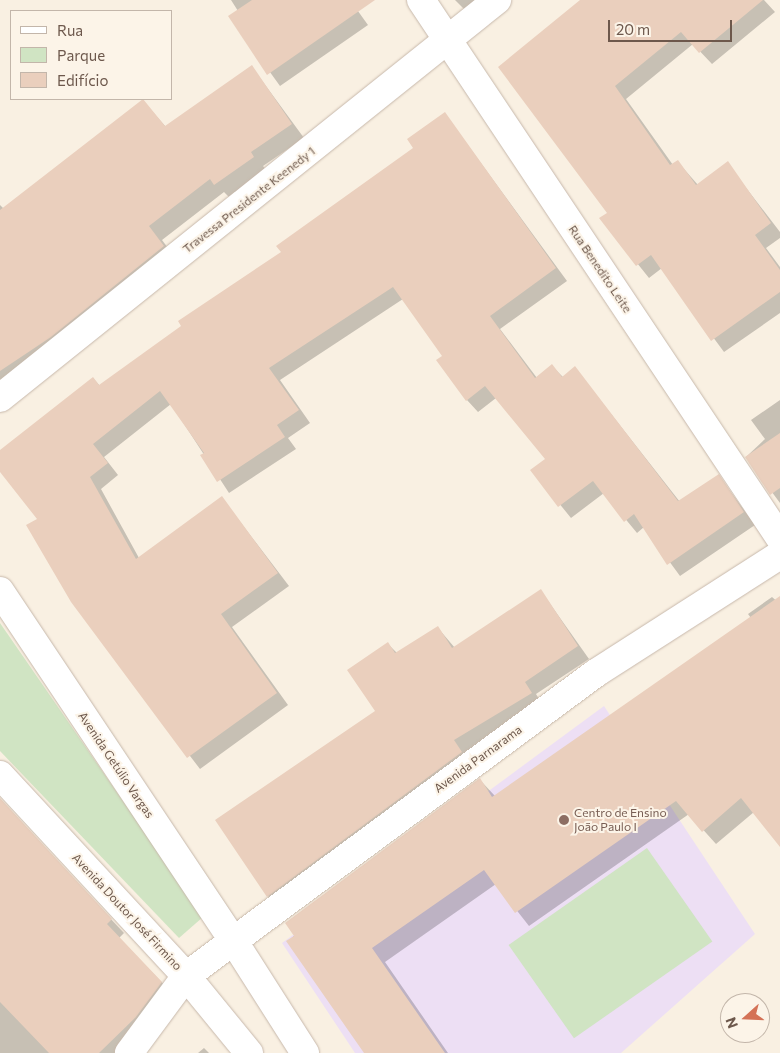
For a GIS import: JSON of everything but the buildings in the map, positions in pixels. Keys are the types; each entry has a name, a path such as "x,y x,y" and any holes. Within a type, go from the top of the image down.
{"street":[{"name":"Rua Benedito Leite","path":"421,0 780,538"},
{"name":"Travessa Presidente Keenedy 1","path":"0,398 448,42 497,0"},
{"name":"Avenida Parnarama","path":"129,1053 186,976 233,940 596,673 780,555"},
{"name":"Avenida Getúlio Vargas","path":"0,591 233,940"},
{"name":"Avenida Doutor José Firmino","path":"0,775 186,976 249,1053"},
{"path":"233,940 305,1053"}],"shaded area":[{"name":"Centro de Ensino João Paulo I","path":"604,706 755,934 621,1053 355,1053 282,943"}],"green space":[{"path":"0,623 203,917 179,938 0,751"},
{"path":"647,848 712,941 574,1038 509,945"}],"place":[{"name":"Centro de Ensino João Paulo I","path":"564,820"}]}
